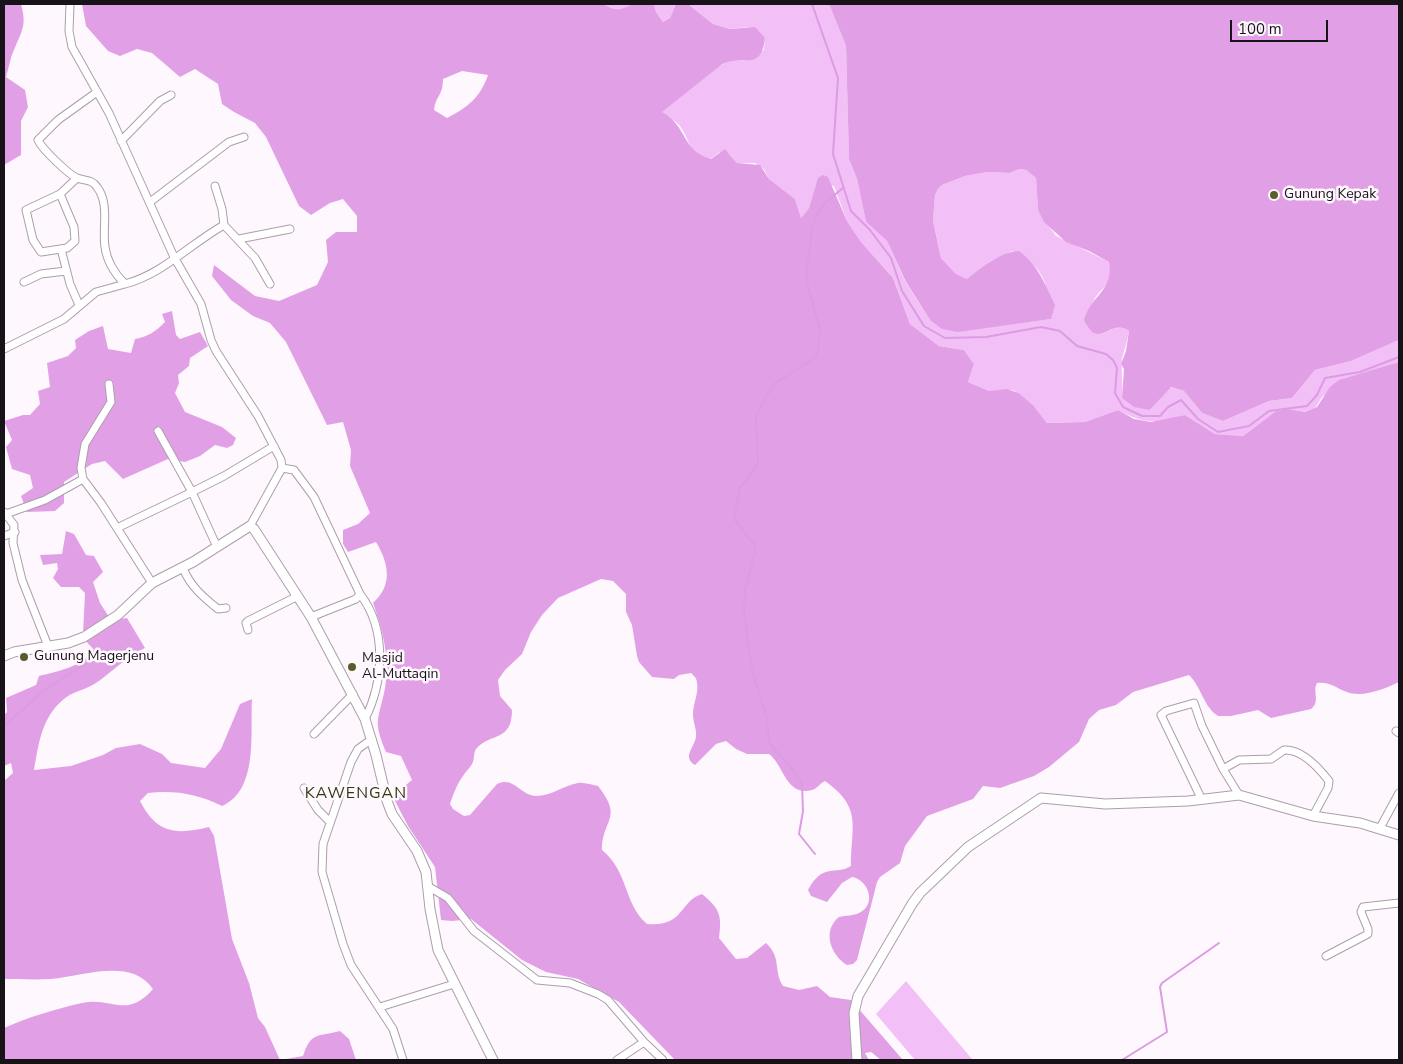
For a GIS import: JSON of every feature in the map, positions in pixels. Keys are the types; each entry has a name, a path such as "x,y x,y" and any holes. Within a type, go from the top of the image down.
{"main road":[{"path":"4,656 14,652 68,643 102,627 135,601 152,583 217,548 250,526 258,533 312,617 365,719 392,814 423,862 435,940 454,984 492,1060"},
{"path":"857,1060 854,1013 858,996 920,893 968,847 1040,798 1105,804 1202,800 1239,794 1313,816 1380,828 1399,835"}],"street":[{"path":"70,4 70,38 81,64 121,141 176,260 201,304 216,351 243,392 282,460 282,468 250,526"},
{"path":"97,92 58,120 38,140 46,151 77,178 90,180 98,188 104,202 106,254 110,265 125,284"},
{"path":"121,141 154,107 171,95"},
{"path":"150,202 229,142 244,137"},
{"path":"60,194 74,228 76,241 72,245 61,249 44,252 39,250 33,240 25,212 32,205 60,194 77,178"},
{"path":"215,186 222,209 224,225 239,239 263,270 270,284"},
{"path":"4,350 64,319 96,292 137,281 176,260 205,235 224,225"},
{"path":"239,239 290,229"},
{"path":"61,249 66,271 80,305"},
{"path":"24,282 41,274 66,271"},
{"path":"109,384 111,402 85,444 82,460 83,479 152,583"},
{"path":"158,431 192,492 217,548"},
{"path":"117,528 224,476 254,456 274,446"},
{"path":"282,468 294,470 308,488 374,619 378,632 379,655 377,690 365,719"},
{"path":"48,646 22,580 14,543 14,524 5,513 45,500 83,479"},
{"path":"4,536 15,532"},
{"path":"182,568 193,587 201,595 218,609 226,608"},
{"path":"312,617 356,599 360,594"},
{"path":"248,630 246,623 248,621 298,596"},
{"path":"314,734 353,694"},
{"path":"1202,800 1162,715 1163,712 1196,703 1202,726 1223,769 1239,794"},
{"path":"372,739 356,752 330,822 321,856 322,872 351,965 393,1029 403,1060"},
{"path":"1223,769 1239,760 1270,759 1284,750 1300,754 1312,763 1329,781 1328,788 1313,816"},
{"path":"304,788 318,810 330,822"},
{"path":"1380,828 1399,793"},
{"path":"428,886 448,898 474,931 537,980 570,983 608,1000 644,1042 663,1060"},
{"path":"1326,956 1368,934 1368,929 1361,912 1363,907 1399,903"},
{"path":"380,1007 454,984"},
{"path":"617,1060 644,1042"}],"shaded area":[{"path":"4,4 21,4 23,11 23,28 11,56 6,77 25,90 28,107 21,121 21,155 4,165"},
{"path":"82,4 604,4 614,9 621,9 632,5 654,4 656,12 663,22 670,18 676,4 688,4 713,24 730,29 755,27 765,38 760,55 755,59 729,62 721,65 662,112 676,124 689,144 701,155 711,159 725,149 737,163 760,165 769,179 795,199 801,218 809,208 818,178 823,175 828,177 847,221 861,242 893,278 910,324 939,346 964,350 974,364 968,382 989,391 1007,389 1019,393 1033,405 1047,423 1085,422 1118,410 1134,419 1151,422 1185,415 1215,434 1243,436 1276,411 1288,409 1305,412 1317,407 1330,387 1339,380 1399,362 1399,682 1380,690 1360,694 1353,694 1329,684 1317,683 1315,690 1316,700 1311,709 1271,718 1258,710 1231,716 1218,716 1209,707 1189,675 1133,692 1116,705 1099,710 1089,719 1079,742 1049,767 1034,776 1000,788 983,786 973,799 927,816 905,846 900,863 880,877 877,882 857,960 853,964 847,965 841,961 833,949 830,942 831,929 839,917 857,914 865,909 868,904 869,893 863,883 852,877 842,883 827,902 811,896 808,890 813,881 824,873 851,866 853,829 850,809 845,800 825,781 812,790 803,791 796,789 786,779 769,754 747,754 736,749 726,741 716,744 695,765 689,759 689,756 696,737 693,714 697,690 695,677 691,673 679,675 674,679 652,677 639,662 632,625 626,612 626,594 613,581 601,579 558,598 542,615 531,632 522,654 505,670 498,680 500,696 512,710 511,720 505,732 488,740 476,749 472,764 454,793 450,804 453,809 464,816 470,815 497,784 503,782 513,784 526,793 536,796 542,796 578,783 598,786 606,797 611,813 602,850 617,868 634,907 647,924 668,922 675,918 695,897 702,894 716,908 720,918 719,938 736,959 747,958 766,943 771,948 776,959 778,975 783,986 799,990 817,986 830,997 851,1000 903,1060 881,1060 871,1052 865,1053 869,1060 675,1060 619,1002 578,979 546,972 522,960 471,919 441,920 435,867 408,826 394,799 401,789 412,780 401,756 386,752 378,726 387,666 383,634 373,603 384,589 387,574 386,566 376,542 348,552 343,544 343,530 358,524 370,513 350,466 351,450 343,422 327,425 286,342 270,323 253,316 231,300 212,276 214,265 255,296 279,301 317,285 328,262 326,240 336,232 357,232 357,216 343,199 330,203 311,215 299,206 266,137 255,123 222,104 218,84 195,69 180,77 152,53 137,49 120,56 108,51 86,26","holes":["462,71 488,75 477,96 461,110 447,118 434,110 442,89 443,79"]},
{"path":"604,4 635,4 620,10"},
{"path":"654,4 676,4 670,18 663,22 656,12"},
{"path":"688,4 829,4 846,46 849,159 857,179 866,222 887,241 906,283 930,320 989,327 1051,319 1046,287 1039,271 1033,265 1013,251 991,261 967,279 956,274 941,258 933,221 935,195 942,185 965,176 988,172 1009,173 1020,169 1026,170 1036,178 1038,210 1056,236 1109,262 1110,276 1108,283 1095,298 1087,326 1098,334 1117,328 1129,331 1122,358 1122,398 1150,410 1170,387 1184,391 1202,413 1223,421 1269,401 1292,398 1315,370 1351,361 1399,340 1399,362 1362,375 1345,378 1322,397 1315,408 1305,412 1288,409 1276,411 1243,436 1215,434 1185,415 1166,420 1151,421 1136,418 1118,410 1085,422 1047,423 1033,405 1019,393 1013,390 989,391 968,382 974,364 964,350 939,346 910,324 893,278 861,242 847,221 834,186 817,183 809,208 801,218 795,199 769,179 764,169 755,163 737,163 729,153 720,152 710,159 697,154 680,126 661,112 715,68 732,60 744,61 764,50 765,38 748,27 730,29 713,24"},
{"path":"829,4 1399,4 1399,340 1351,361 1315,370 1292,398 1269,401 1223,421 1202,413 1184,391 1171,387 1150,410 1134,407 1122,398 1124,369 1121,364 1126,351 1129,331 1116,328 1100,334 1095,333 1089,329 1084,320 1092,304 1105,287 1110,272 1109,262 1089,251 1066,242 1044,222 1038,210 1036,178 1026,170 1020,169 1009,173 988,172 965,176 942,185 935,195 933,221 941,258 956,274 967,279 985,265 1005,254 1019,251 1026,256 1040,275 1055,305 1051,319 958,332 942,329 930,320 906,282 887,241 866,222 857,179 849,159 846,46"},
{"path":"172,311 176,335 180,339 200,332 208,346 190,358 189,366 178,375 179,383 175,393 185,412 222,427 236,438 233,445 227,448 215,445 200,456 185,462 168,459 123,479 105,461 92,464 64,482 64,503 55,511 27,512 21,496 33,488 30,475 12,469 6,447 12,440 4,421 23,415 30,415 40,404 38,391 50,387 47,363 68,356 76,348 75,340 89,331 103,326 108,349 131,353 135,339 155,331 165,322 162,314"},
{"path":"66,531 74,534 86,555 94,556 103,572 93,582 100,603 111,620 127,618 145,648 138,651 96,683 71,694 59,703 52,711 43,729 34,770 71,766 103,755 116,748 140,744 162,754 171,763 205,768 221,749 240,704 252,699 250,759 242,787 234,798 222,806 204,798 186,794 158,792 148,793 140,801 146,812 161,826 177,831 209,827 214,836 232,939 249,983 258,1018 265,1027 280,1060 4,1060 4,1028 23,1020 82,1003 102,1002 127,1005 135,1003 153,989 144,979 119,971 92,972 51,979 4,979 4,781 13,773 11,763 4,766 6,698 36,685 39,676 62,670 83,661 94,650 85,640 83,634 85,593 79,587 61,587 53,578 58,569 57,563 43,565 40,555 62,554"},
{"path":"906,981 972,1059 915,1060 876,1014"},
{"path":"340,1031 349,1039 356,1060 280,1060 303,1056 309,1042 316,1036"}],"waterway":[{"path":"812,4 838,78 833,154 851,211 870,230 891,258 902,291 924,326 945,338 986,337 1041,327 1060,331 1077,346 1106,354 1113,360 1117,368 1115,393 1123,407 1142,416 1160,416 1168,407 1181,400 1198,419 1218,432 1249,426 1269,411 1307,406 1317,395 1325,378 1360,372 1399,357"},
{"path":"815,854 799,834 803,811 802,784 790,766 769,743 767,718 753,673 744,616 745,590 755,552 754,544 734,519 740,488 758,464 756,417 762,404 773,385 817,356 820,330 806,279 812,228 817,214 826,202 843,188"},
{"path":"4,726 47,688 107,651"},
{"path":"1122,1060 1167,1032 1160,987 1162,983 1219,943"}],"place":[{"name":"Gunung Kepak","path":"1274,195"},
{"name":"Gunung Magerjenu","path":"24,657"},
{"name":"Masjid Al-Muttaqin","path":"352,667"}],"district":[{"name":"KAWENGAN","path":"356,794"}]}
